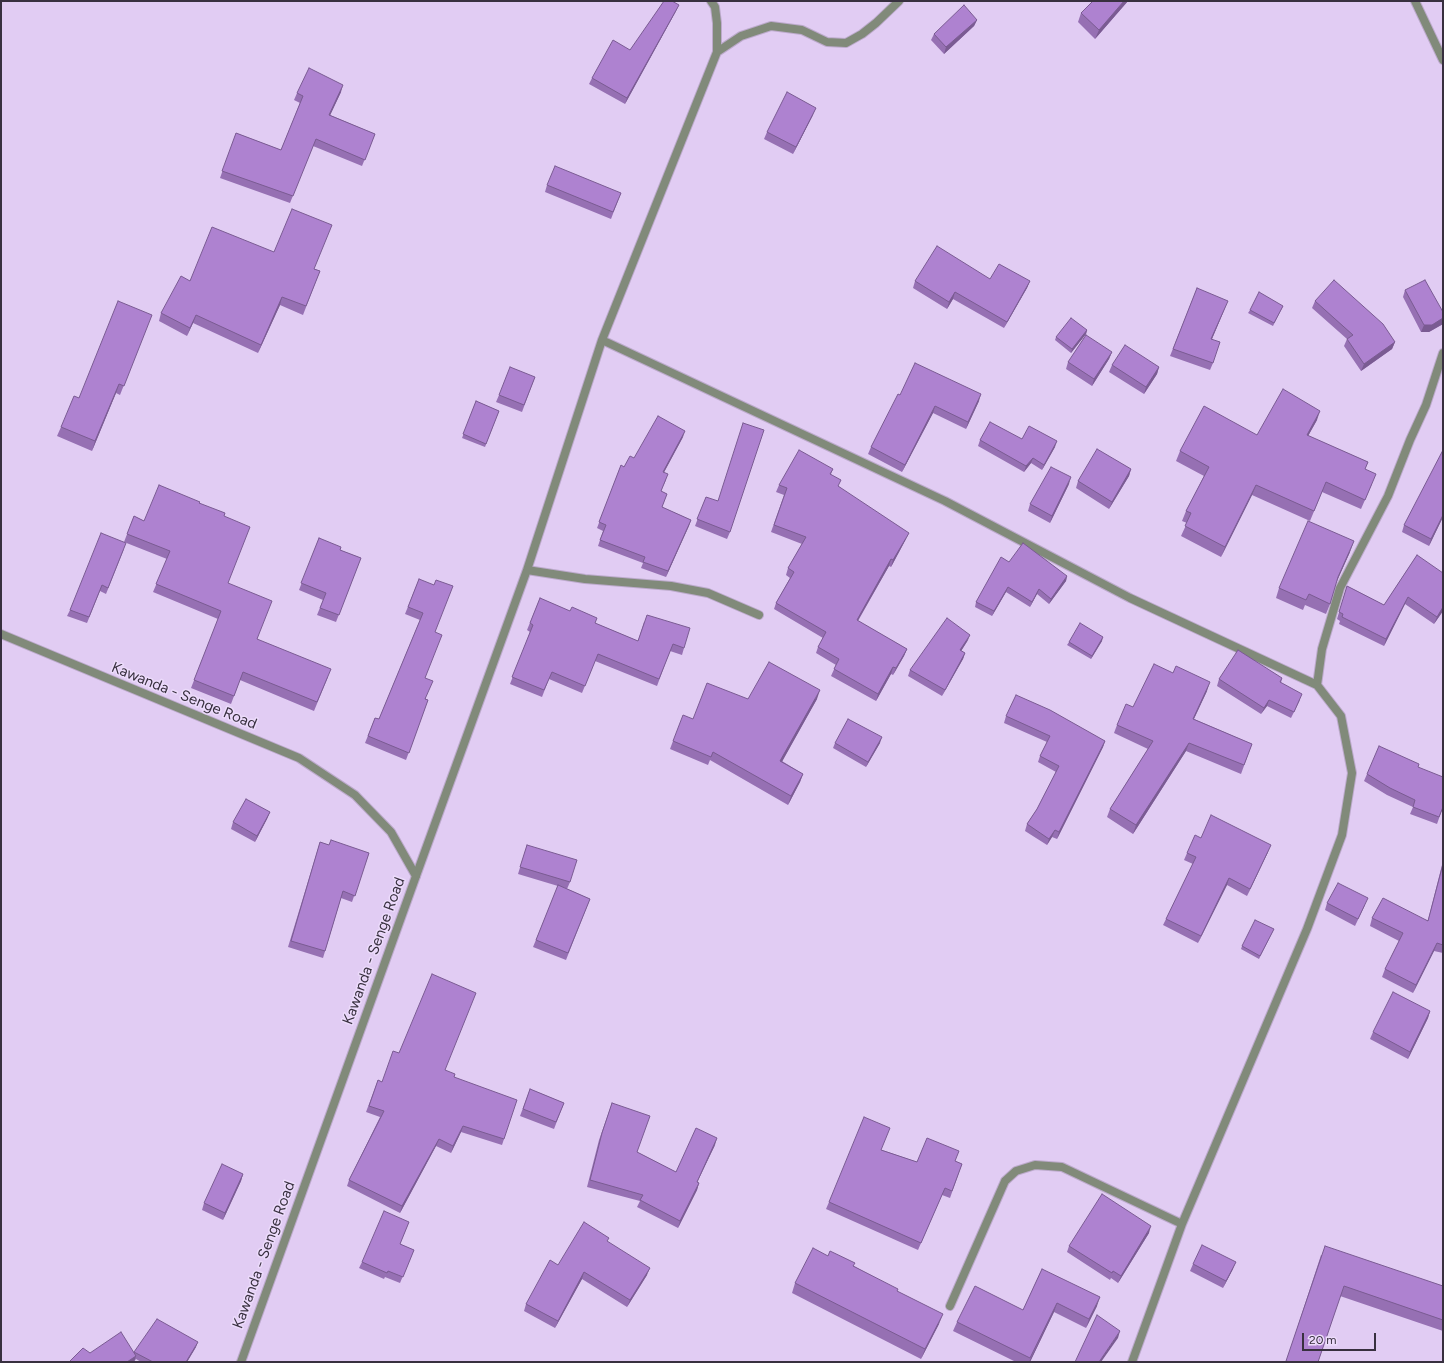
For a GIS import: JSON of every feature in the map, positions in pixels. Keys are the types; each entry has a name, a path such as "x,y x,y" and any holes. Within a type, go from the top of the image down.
{"street":[{"path":"416,876 526,570 602,340 717,52 717,24 715,7 711,1"},
{"path":"717,52 741,36 771,26 802,30 827,42 846,43 862,34 876,23 899,1"},
{"path":"1415,1 1443,60"},
{"path":"602,340 945,501 1130,598 1317,685 1341,716 1352,773 1342,835 1307,929 1182,1224 1132,1362"},
{"path":"1317,685 1322,649 1340,588 1388,496 1410,440 1426,405 1443,353"},
{"path":"526,570 585,579 671,586 708,593 759,615"},
{"name":"Kawanda - Senge Road","path":"1,634 298,758 355,796 391,832 416,876 241,1362"},
{"path":"950,1306 1005,1181 1016,1171 1035,1166 1062,1168 1182,1224"}],"building":[{"path":"664,1 672,1 679,5 627,98 592,78 613,40 630,50"},
{"path":"1093,1 1124,1 1099,30 1081,13"},
{"path":"964,5 977,20 946,47 934,34"},
{"path":"309,68 343,85 329,115 375,134 365,160 316,139 293,196 222,171 236,133 281,150 303,96 297,93"},
{"path":"787,92 816,108 796,147 767,132"},
{"path":"555,166 621,193 613,212 547,185"},
{"path":"292,209 332,225 314,269 320,271 306,306 282,297 261,345 196,315 190,328 161,313 181,276 190,281 212,227 274,252"},
{"path":"937,246 990,279 999,264 1030,281 1007,322 955,292 949,302 915,281"},
{"path":"1334,280 1383,324 1395,342 1364,364 1347,339 1353,335 1315,301"},
{"path":"1425,280 1443,312 1443,318 1432,325 1424,325 1405,290"},
{"path":"1197,288 1228,301 1211,339 1220,342 1213,363 1173,349"},
{"path":"1259,292 1283,306 1274,323 1250,310"},
{"path":"118,301 152,315 124,386 119,384 95,441 61,427 74,396 79,398"},
{"path":"1071,318 1087,330 1072,349 1056,337"},
{"path":"1086,335 1112,352 1094,379 1068,362"},
{"path":"1125,345 1159,367 1146,387 1112,365"},
{"path":"915,363 981,394 968,422 935,406 905,465 871,447 898,394 900,395"},
{"path":"510,367 535,377 524,405 499,395"},
{"path":"1283,389 1320,411 1307,435 1368,462 1365,469 1376,474 1365,500 1326,482 1314,511 1256,485 1225,547 1185,526 1191,513 1186,511 1209,467 1180,451 1204,406 1257,435"},
{"path":"476,401 499,411 486,444 463,434"},
{"path":"658,416 685,431 663,472 668,474 661,491 667,494 662,507 691,520 668,571 643,562 645,557 600,540 606,525 599,522 621,465 624,467 630,456 634,458"},
{"path":"990,422 1022,439 1029,426 1057,441 1044,465 1033,458 1026,466 980,440"},
{"path":"743,423 764,430 730,532 697,519 706,497 718,501"},
{"path":"1097,449 1131,469 1112,502 1078,481"},
{"path":"799,450 833,469 830,474 841,480 838,486 909,533 893,560 891,559 857,620 907,649 896,668 893,667 878,694 834,669 839,659 818,647 826,632 776,603 794,572 788,568 806,537 774,525 787,488 779,485"},
{"path":"1443,450 1443,515 1431,539 1404,525"},
{"path":"1051,467 1071,477 1052,516 1030,504"},
{"path":"159,485 225,513 224,516 250,527 228,583 272,601 257,639 331,669 317,702 243,672 234,696 194,680 221,611 156,584 170,551 127,534 134,516 144,521"},
{"path":"1308,521 1354,541 1338,577 1330,604 1309,594 1306,600 1279,588"},
{"path":"101,533 126,543 108,588 102,585 89,617 70,610"},
{"path":"319,538 341,547 340,550 361,558 339,615 320,608 326,593 301,583"},
{"path":"1023,543 1067,576 1051,599 1039,589 1032,602 1008,587 994,611 976,602 1001,557 1009,562"},
{"path":"1417,555 1443,573 1443,607 1437,617 1408,597 1386,639 1342,617 1343,614 1339,612 1347,586 1384,605"},
{"path":"419,579 434,585 436,580 453,586 435,632 442,635 425,678 433,681 425,699 428,700 409,753 368,736 375,718 379,719 423,613 408,607"},
{"path":"540,598 570,611 572,607 597,618 595,623 638,641 647,615 690,628 684,648 673,644 659,679 598,654 585,686 552,672 544,690 512,677 533,625 530,623"},
{"path":"947,618 970,635 960,650 965,653 945,690 910,670"},
{"path":"1080,623 1103,637 1092,656 1069,642"},
{"path":"1238,650 1282,678 1280,682 1302,694 1294,712 1269,700 1264,708 1219,679"},
{"path":"769,662 820,690 780,761 803,774 791,796 713,752 711,757 673,741 683,715 693,719 707,683 748,699"},
{"path":"1154,664 1173,673 1176,666 1210,682 1193,719 1252,744 1244,765 1189,743 1136,825 1110,809 1153,741 1117,725 1126,704 1133,707"},
{"path":"1016,695 1050,710 1105,741 1059,832 1055,830 1049,839 1027,824 1037,809 1059,766 1040,756 1050,736 1006,716"},
{"path":"848,719 882,737 868,762 835,743"},
{"path":"1379,746 1419,764 1418,767 1443,777 1443,807 1439,817 1413,807 1415,800 1390,788 1367,774"},
{"path":"246,799 270,812 257,836 233,822"},
{"path":"1211,815 1271,845 1250,889 1229,878 1201,936 1166,919 1196,857 1187,853 1195,835 1201,838"},
{"path":"331,840 369,853 355,896 343,891 325,951 291,941 320,842 329,845"},
{"path":"527,845 577,860 570,882 520,867"},
{"path":"1443,864 1443,945 1437,943 1416,985 1385,969 1403,933 1372,918 1383,898 1428,921"},
{"path":"1338,883 1368,898 1358,919 1327,903"},
{"path":"558,885 590,899 568,953 536,940"},
{"path":"1255,920 1274,929 1260,956 1242,946"},
{"path":"432,974 476,993 445,1070 455,1074 454,1077 517,1100 504,1139 463,1126 453,1146 439,1139 402,1206 349,1180 384,1111 369,1106 378,1080 382,1082 393,1051 399,1053"},
{"path":"1393,992 1430,1011 1410,1052 1373,1032"},
{"path":"530,1089 564,1103 556,1122 523,1109"},
{"path":"612,1103 650,1116 637,1152 676,1172 696,1128 717,1138 697,1182 699,1183 680,1221 640,1200 643,1195 590,1180 602,1133"},
{"path":"864,1117 890,1128 881,1150 917,1162 927,1138 959,1151 955,1161 962,1164 952,1191 945,1188 921,1243 829,1202"},
{"path":"222,1164 243,1174 225,1213 204,1203"},
{"path":"1102,1194 1151,1226 1121,1276 1113,1271 1112,1273 1069,1246"},
{"path":"384,1211 409,1222 400,1244 414,1250 403,1277 388,1271 387,1273 362,1262"},
{"path":"584,1222 609,1238 607,1241 650,1268 630,1300 584,1272 558,1321 526,1304 550,1260 558,1265"},
{"path":"1202,1245 1236,1262 1226,1281 1193,1264"},
{"path":"1325,1246 1443,1286 1443,1320 1344,1286 1318,1362 1286,1361"},
{"path":"813,1248 828,1256 830,1251 855,1263 853,1266 898,1289 897,1291 943,1314 925,1349 795,1283"},
{"path":"1042,1269 1100,1297 1089,1319 1057,1303 1030,1358 957,1322 975,1286 1023,1310"},
{"path":"1097,1315 1120,1331 1099,1362 1075,1362"},
{"path":"157,1319 198,1342 186,1362 153,1362 134,1352"},
{"path":"121,1332 136,1356 127,1362 69,1362 83,1348 90,1353"}]}
